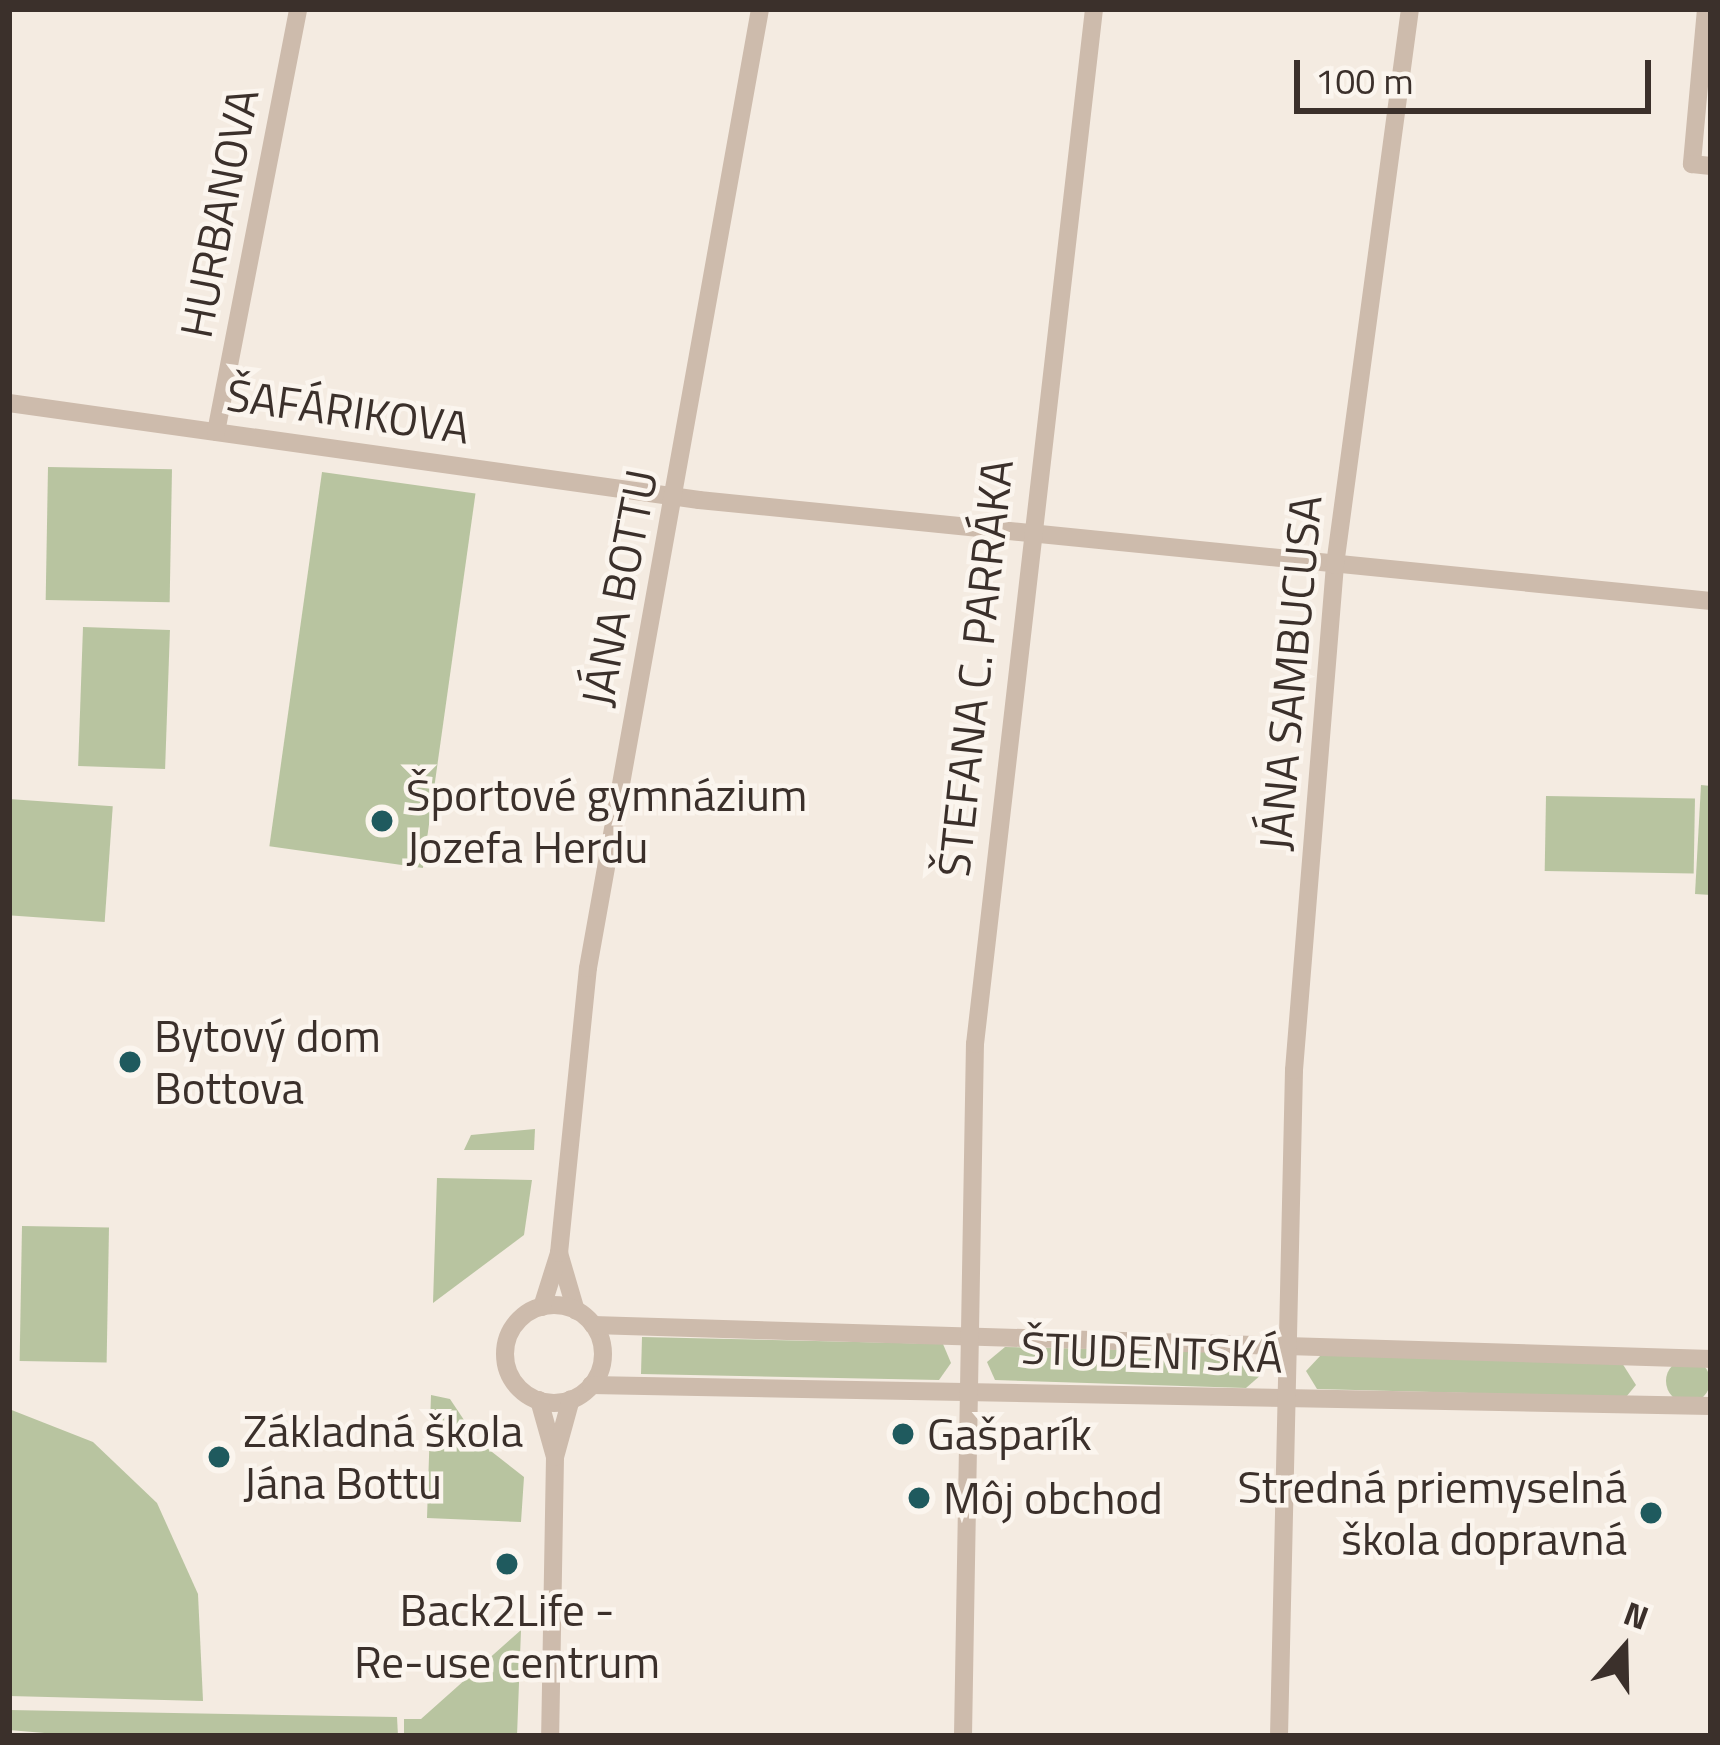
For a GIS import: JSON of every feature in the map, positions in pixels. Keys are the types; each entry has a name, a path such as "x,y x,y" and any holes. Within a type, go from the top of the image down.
{"street":[{"name":"HURBANOVA","path":"216,432 298,9"},
{"name":"JÁNA BOTTU","path":"555,1457 539,1400 517,1387 505,1356 513,1326 542,1307 559,1253 574,1059 760,9"},
{"name":"ŠTEFANA C. PARRÁKA","path":"963,1736 975,1044 1026,537 1094,9"},
{"name":"JÁNA SAMBUCUSA","path":"1279,1736 1289,1213 1335,565 1410,9"},
{"path":"1706,9 1692,164 1711,166"},
{"name":"ŠAFÁRIKOVA","path":"9,403 676,497 1026,537 1711,601"},
{"name":"JÁNA BOTTU","path":"559,1253 576,1310"},
{"path":"539,1400 571,1399 591,1385 603,1354 593,1325 576,1310 542,1307"},
{"name":"ŠTUDENTSKÁ","path":"593,1325 1711,1359"},
{"name":"ŠTUDENTSKÁ","path":"591,1385 969,1386 1711,1406"},
{"name":"JÁNA BOTTU","path":"550,1736 555,1457 571,1399"}],"green space":[{"path":"48,467 172,469 170,602 46,600"},
{"path":"322,472 475,494 423,868 269,846"},
{"path":"83,627 170,630 165,769 78,766"},
{"path":"1701,785 1711,786 1711,895 1695,894"},
{"path":"1546,796 1695,799 1694,874 1545,871"},
{"path":"9,799 113,806 105,922 9,915"},
{"path":"535,1129 534,1150 464,1150 471,1135"},
{"path":"437,1178 532,1180 524,1235 433,1303"},
{"path":"22,1226 109,1228 107,1362 20,1361"},
{"path":"642,1337 943,1344 951,1363 939,1380 641,1374"},
{"path":"1005,1347 1246,1352 1262,1374 1246,1388 995,1380 987,1362"},
{"path":"1321,1355 1622,1363 1636,1385 1626,1397 1317,1389 1306,1371"},
{"path":"1688,1359 1704,1365 1710,1381 1704,1397 1688,1403 1672,1397 1666,1381 1672,1365"},
{"path":"431,1395 450,1399 478,1441 524,1477 521,1522 427,1518"},
{"path":"9,1409 93,1442 157,1503 198,1594 203,1701 9,1696"},
{"path":"521,1630 517,1736 404,1736 404,1719 421,1719"},
{"path":"9,1710 397,1717 398,1736 80,1736 9,1730"}],"place":[{"name":"Športové gymnázium Jozefa Herdu","path":"382,821"},
{"name":"Bytový dom Bottova","path":"130,1062"},
{"name":"Gašparík","path":"903,1434"},
{"name":"Základná škola Jána Bottu","path":"219,1457"},
{"name":"Môj obchod","path":"919,1498"},
{"name":"Stredná priemyselná škola dopravná","path":"1651,1513"},
{"name":"Back2Life - Re-use centrum","path":"507,1564"}]}
